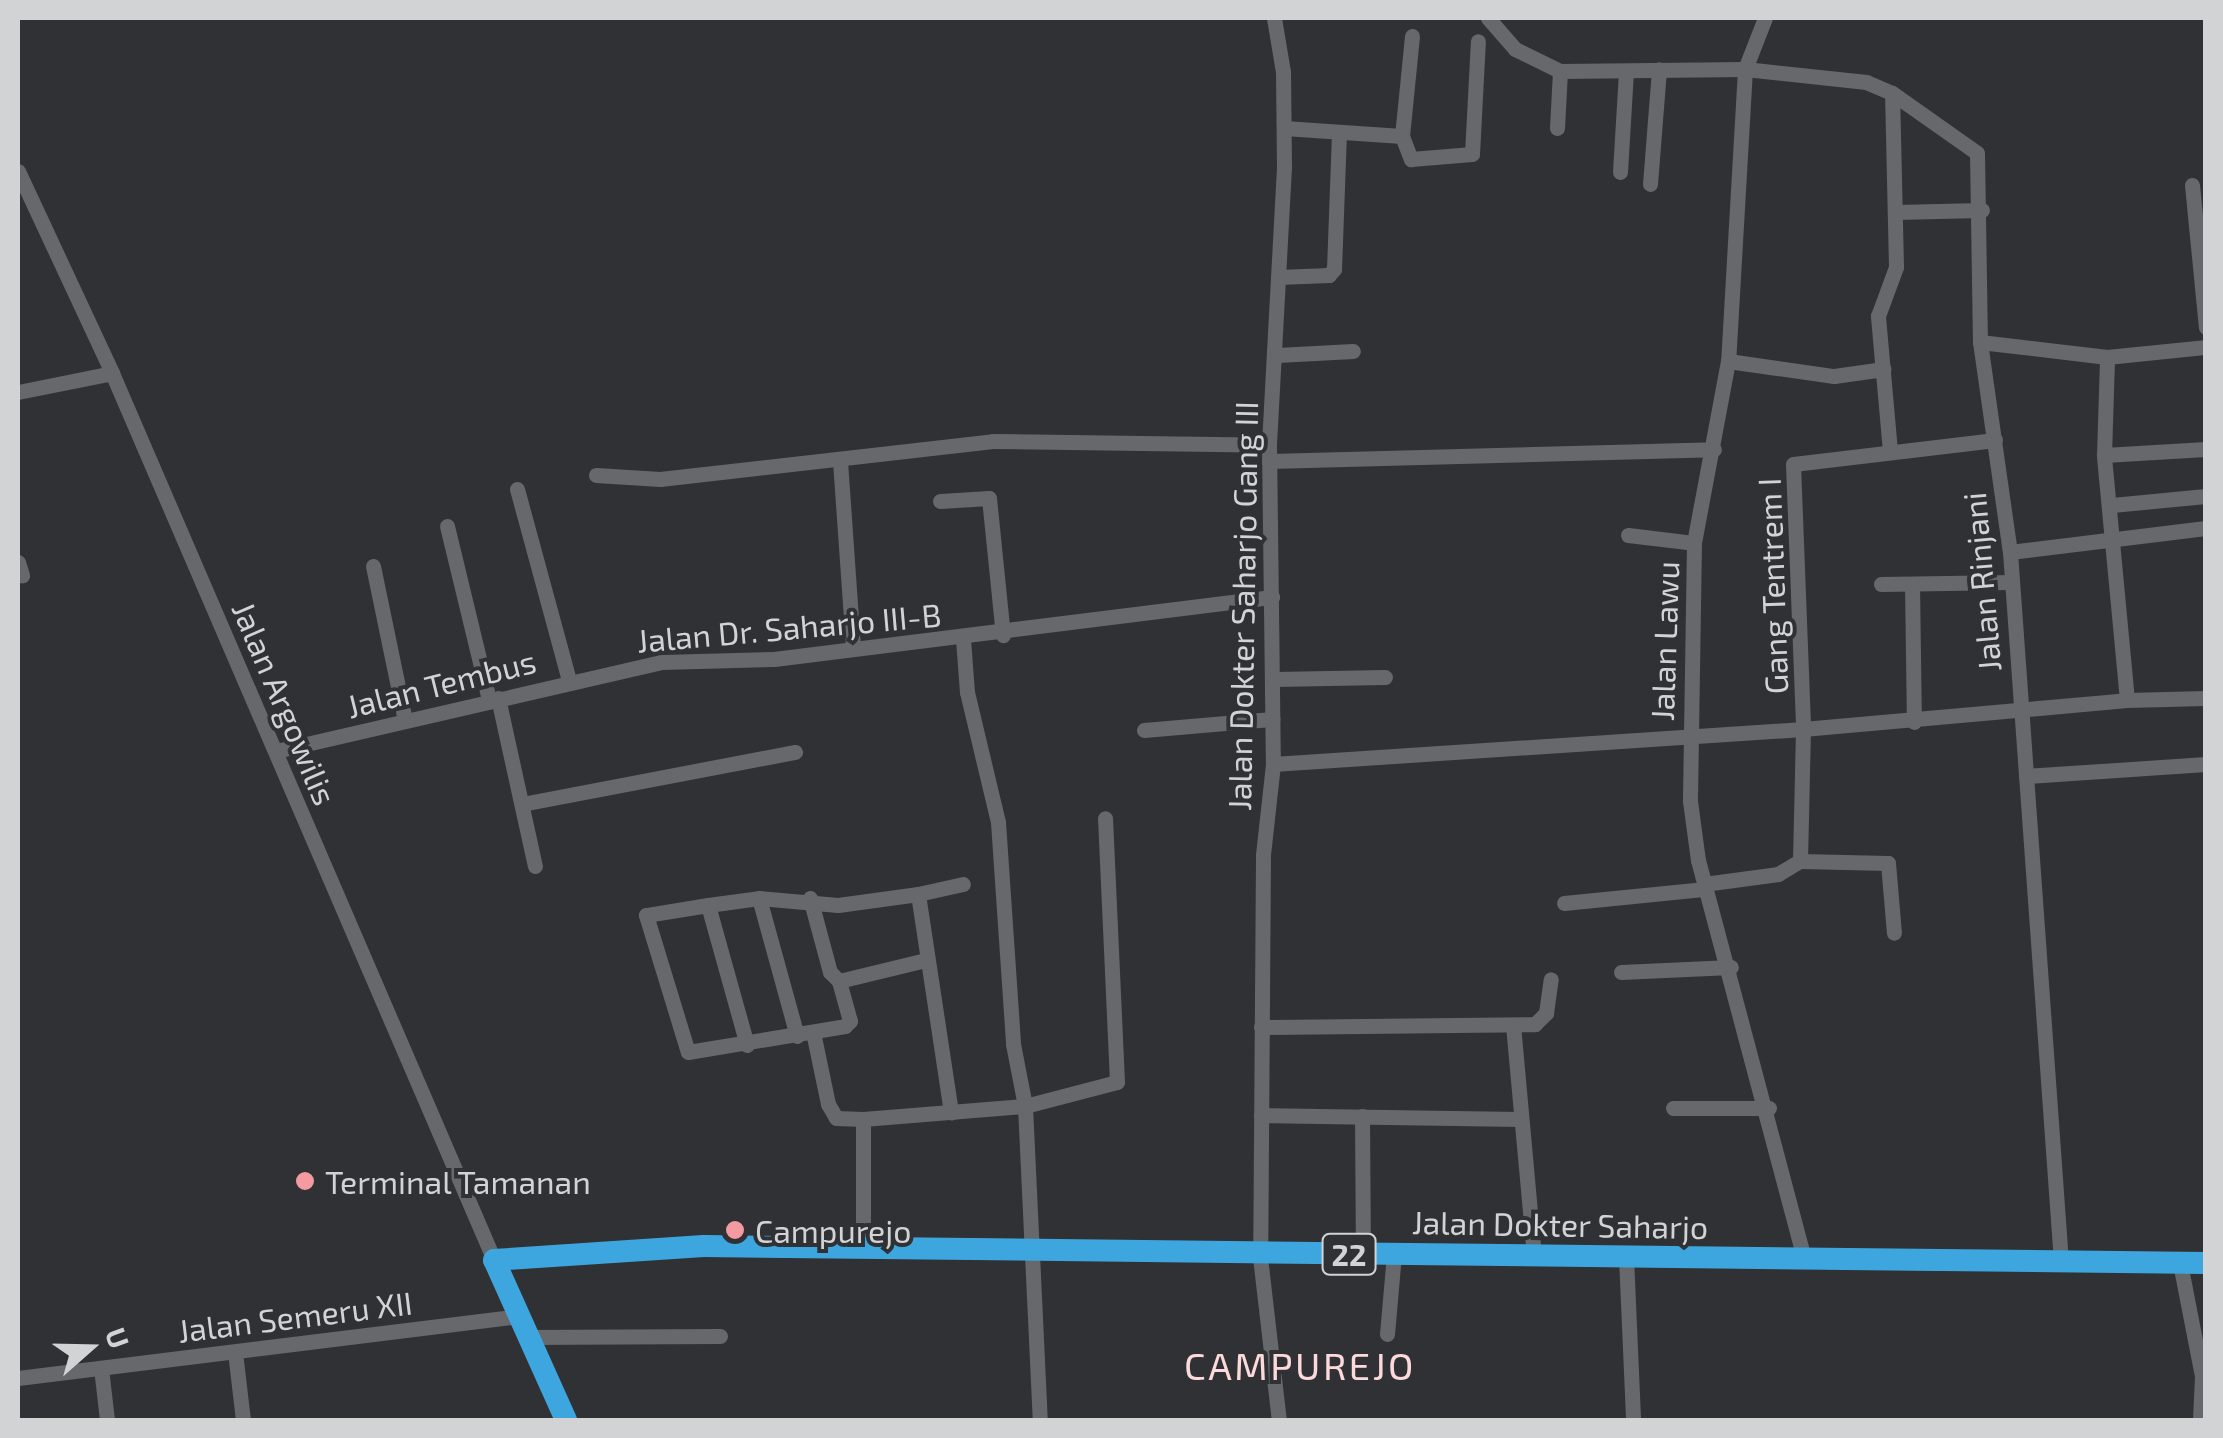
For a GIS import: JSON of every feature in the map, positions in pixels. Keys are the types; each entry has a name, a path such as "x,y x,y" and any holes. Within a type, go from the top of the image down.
{"highway":[{"name":"Jalan Dokter Saharjo","path":"494,1260 704,1246 1260,1257 1394,1254 2206,1263"},
{"path":"494,1260 566,1420"}],"street":[{"name":"Jalan Dokter Saharjo Gang III","path":"1274,18 1284,128 1269,453 1274,679 1273,764 1262,855 1260,1257 1279,1420"},
{"path":"1488,18 1515,49 1560,71 1557,128"},
{"name":"Jalan Lawu","path":"1764,18 1745,69 1728,361 1694,543 1690,801 1705,887 1769,1108 1804,1259"},
{"path":"1412,36 1402,136 1410,159 1472,154 1478,41"},
{"name":"Jalan Rinjani","path":"1560,71 1745,69 1866,82 1892,93 1970,144 1980,167 1980,342 2010,552 2060,1261"},
{"path":"1650,184 1659,70"},
{"path":"1620,172 1626,71"},
{"path":"1890,450 1878,316 1896,267 1892,93"},
{"path":"1284,128 1402,136"},
{"path":"1278,276 1328,276 1334,269 1339,133"},
{"name":"Jalan Argowilis","path":"18,171 25,204 112,373 494,1260"},
{"path":"2192,185 2206,327"},
{"path":"1896,212 1982,210"},
{"path":"1980,342 2107,357 2206,346"},
{"path":"1276,355 1353,350"},
{"path":"2107,357 2104,455 2112,505 2127,700"},
{"path":"1728,361 1834,376 1884,369"},
{"path":"18,392 112,373"},
{"name":"Gang Tentrem I","path":"1803,729 1791,467 1796,460 1995,440"},
{"path":"596,475 660,479 993,441 1269,453 1714,450"},
{"path":"2104,455 2206,448"},
{"path":"840,460 854,648"},
{"path":"517,489 570,680"},
{"path":"2112,505 2206,496"},
{"path":"940,501 989,498 1003,635"},
{"path":"447,526 522,804 534,866"},
{"path":"2010,552 2206,528"},
{"path":"1628,535 1694,543"},
{"path":"373,566 405,721"},
{"path":"1881,584 2012,582"},
{"path":"1912,584 1914,722"},
{"name":"Jalan Dr. Saharjo III-B","path":"619,670 1003,635 1272,597"},
{"path":"964,639 968,692 998,822 1013,1044 1024,1106 1028,1252 1040,1420"},
{"name":"Jalan Tembus","path":"276,751 619,670"},
{"path":"1274,679 1384,677"},
{"path":"1273,764 1914,722 2127,700 2206,698"},
{"path":"1144,730 1273,720"},
{"path":"1800,861 1803,729"},
{"path":"522,804 796,752"},
{"path":"2026,776 2206,764"},
{"path":"758,898 836,1118 1024,1106 1112,1086 1118,1077 1104,818"},
{"path":"1564,904 1778,874 1800,861 1888,863 1894,934"},
{"path":"810,898 830,972 839,981 850,1022 747,1045 688,1052 646,915 758,898 810,898 838,905 963,884"},
{"path":"918,894 926,960 942,1027 951,1113"},
{"path":"708,905 747,1045"},
{"path":"839,981 926,960"},
{"path":"1621,972 1731,967"},
{"path":"1261,1027 1513,1025 1544,1019 1550,979"},
{"path":"1513,1025 1534,1256"},
{"path":"1673,1108 1769,1108"},
{"path":"1260,1115 1520,1119"},
{"path":"1362,1116 1364,1254"},
{"path":"864,1119 864,1249"},
{"path":"1388,1334 1394,1254"},
{"path":"1626,1257 1632,1420"},
{"path":"2180,1263 2202,1376 2200,1420"},
{"name":"Jalan Semeru XII","path":"18,1378 235,1352 524,1326 720,1336"},
{"path":"235,1352 242,1420"},
{"path":"102,1368 108,1420"}],"place":[{"name":"Terminal Tamanan","path":"305,1181"},
{"name":"Campurejo","path":"735,1230"}],"district":[{"name":"CAMPUREJO","path":"1300,1366"}]}
